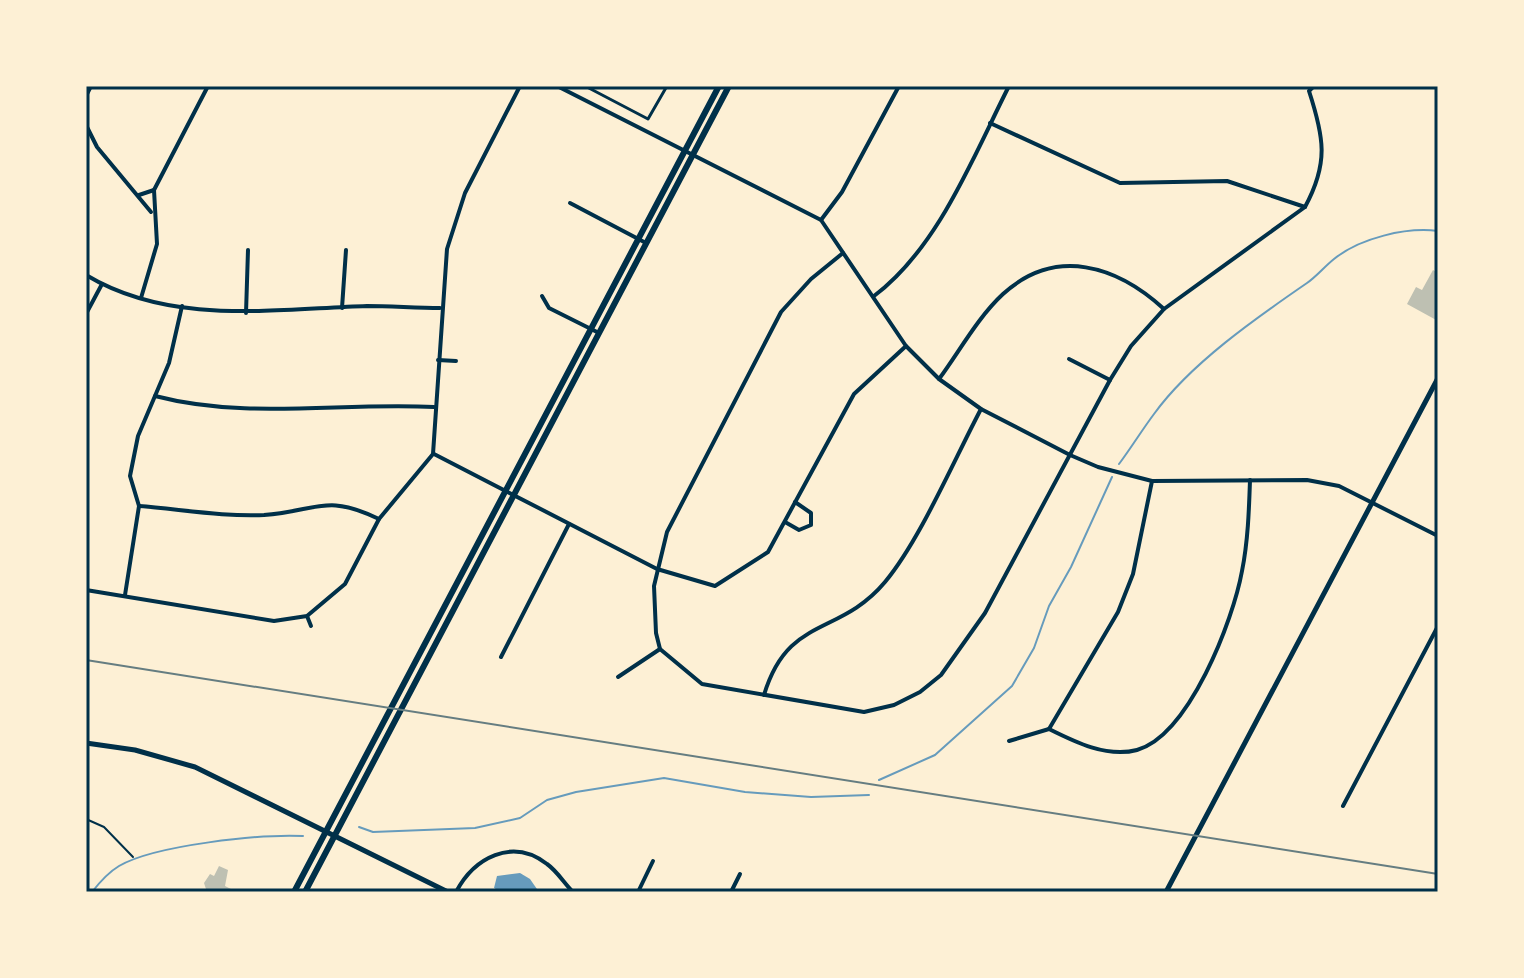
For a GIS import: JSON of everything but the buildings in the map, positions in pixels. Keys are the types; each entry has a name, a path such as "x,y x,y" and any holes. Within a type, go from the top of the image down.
{"main road":[{"path":"643,241 719,86"},
{"path":"294,892 507,491 729,86"},
{"path":"305,892 514,495 595,331"},
{"path":"1166,892 1438,378"},
{"path":"86,743 135,750 195,767 448,892"}],"street":[{"path":"86,96 91,86"},
{"path":"141,298 157,244 154,190 208,86"},
{"path":"86,590 264,620 307,616 345,584 379,519 433,454 440,308 447,249 465,193 520,86"},
{"path":"557,86 821,220 906,346 939,379 981,409 1070,455 1098,467 1152,481 1307,480 1339,486 1438,536"},
{"path":"585,86 648,119 667,86"},
{"path":"821,220 842,192 899,86"},
{"path":"874,296 900,277 925,246 1009,86"},
{"path":"843,253 794,295 767,335 667,532 657,569 652,607 660,649 702,684 864,712 894,705 920,692 941,675 985,613 1131,346 1164,309 1305,207 1318,183 1323,155 1312,88 1304,86"},
{"path":"990,123 1120,183 1227,181 1305,207"},
{"path":"86,125 97,147 153,214"},
{"path":"139,195 154,190"},
{"path":"570,203 643,241"},
{"path":"246,313 248,250"},
{"path":"342,308 346,250"},
{"path":"939,379 1000,297 1037,273 1058,267 1102,270 1140,288 1164,309"},
{"path":"86,275 141,298 246,313 342,308 440,308"},
{"path":"86,314 102,284"},
{"path":"542,296 549,308 595,331"},
{"path":"125,595 139,506 130,476 138,436 174,346 182,306"},
{"path":"433,454 657,569 715,586 768,552 854,394 906,346"},
{"path":"1069,359 1110,380"},
{"path":"438,360 456,361"},
{"path":"155,396 192,406 232,410 380,405 434,407"},
{"path":"764,695 770,673 796,639 855,611 886,581 981,409"},
{"path":"1049,729 1078,744 1106,750 1137,750 1163,736 1181,717 1221,638 1242,574 1250,480"},
{"path":"1009,741 1049,729 1118,612 1133,574 1152,481"},
{"path":"785,522 799,530 811,525 811,513 795,502"},
{"path":"139,506 263,515 333,503 379,519"},
{"path":"501,657 569,524"},
{"path":"307,616 311,626"},
{"path":"1343,806 1438,626"},
{"path":"618,677 660,649"},
{"path":"456,892 476,864 496,854 511,852 544,862 573,892"},
{"path":"638,892 653,861"},
{"path":"731,892 740,874"}],"path":[{"path":"86,819 104,827 133,857"}],"water":[{"path":"520,873 530,879 539,892 501,892 494,888 497,876"}],"waterway":[{"path":"1119,464 1154,414 1186,377 1334,259 1357,245 1384,236 1438,231"},
{"path":"879,780 935,755 1012,686 1034,648 1049,606 1071,567 1112,477"},
{"path":"359,827 373,832 475,828 520,818 547,800 576,792 664,778 745,792 811,797 869,795"},
{"path":"92,892 119,866 157,852 236,839 303,836"}],"railway":[{"path":"86,660 1438,874"}]}
